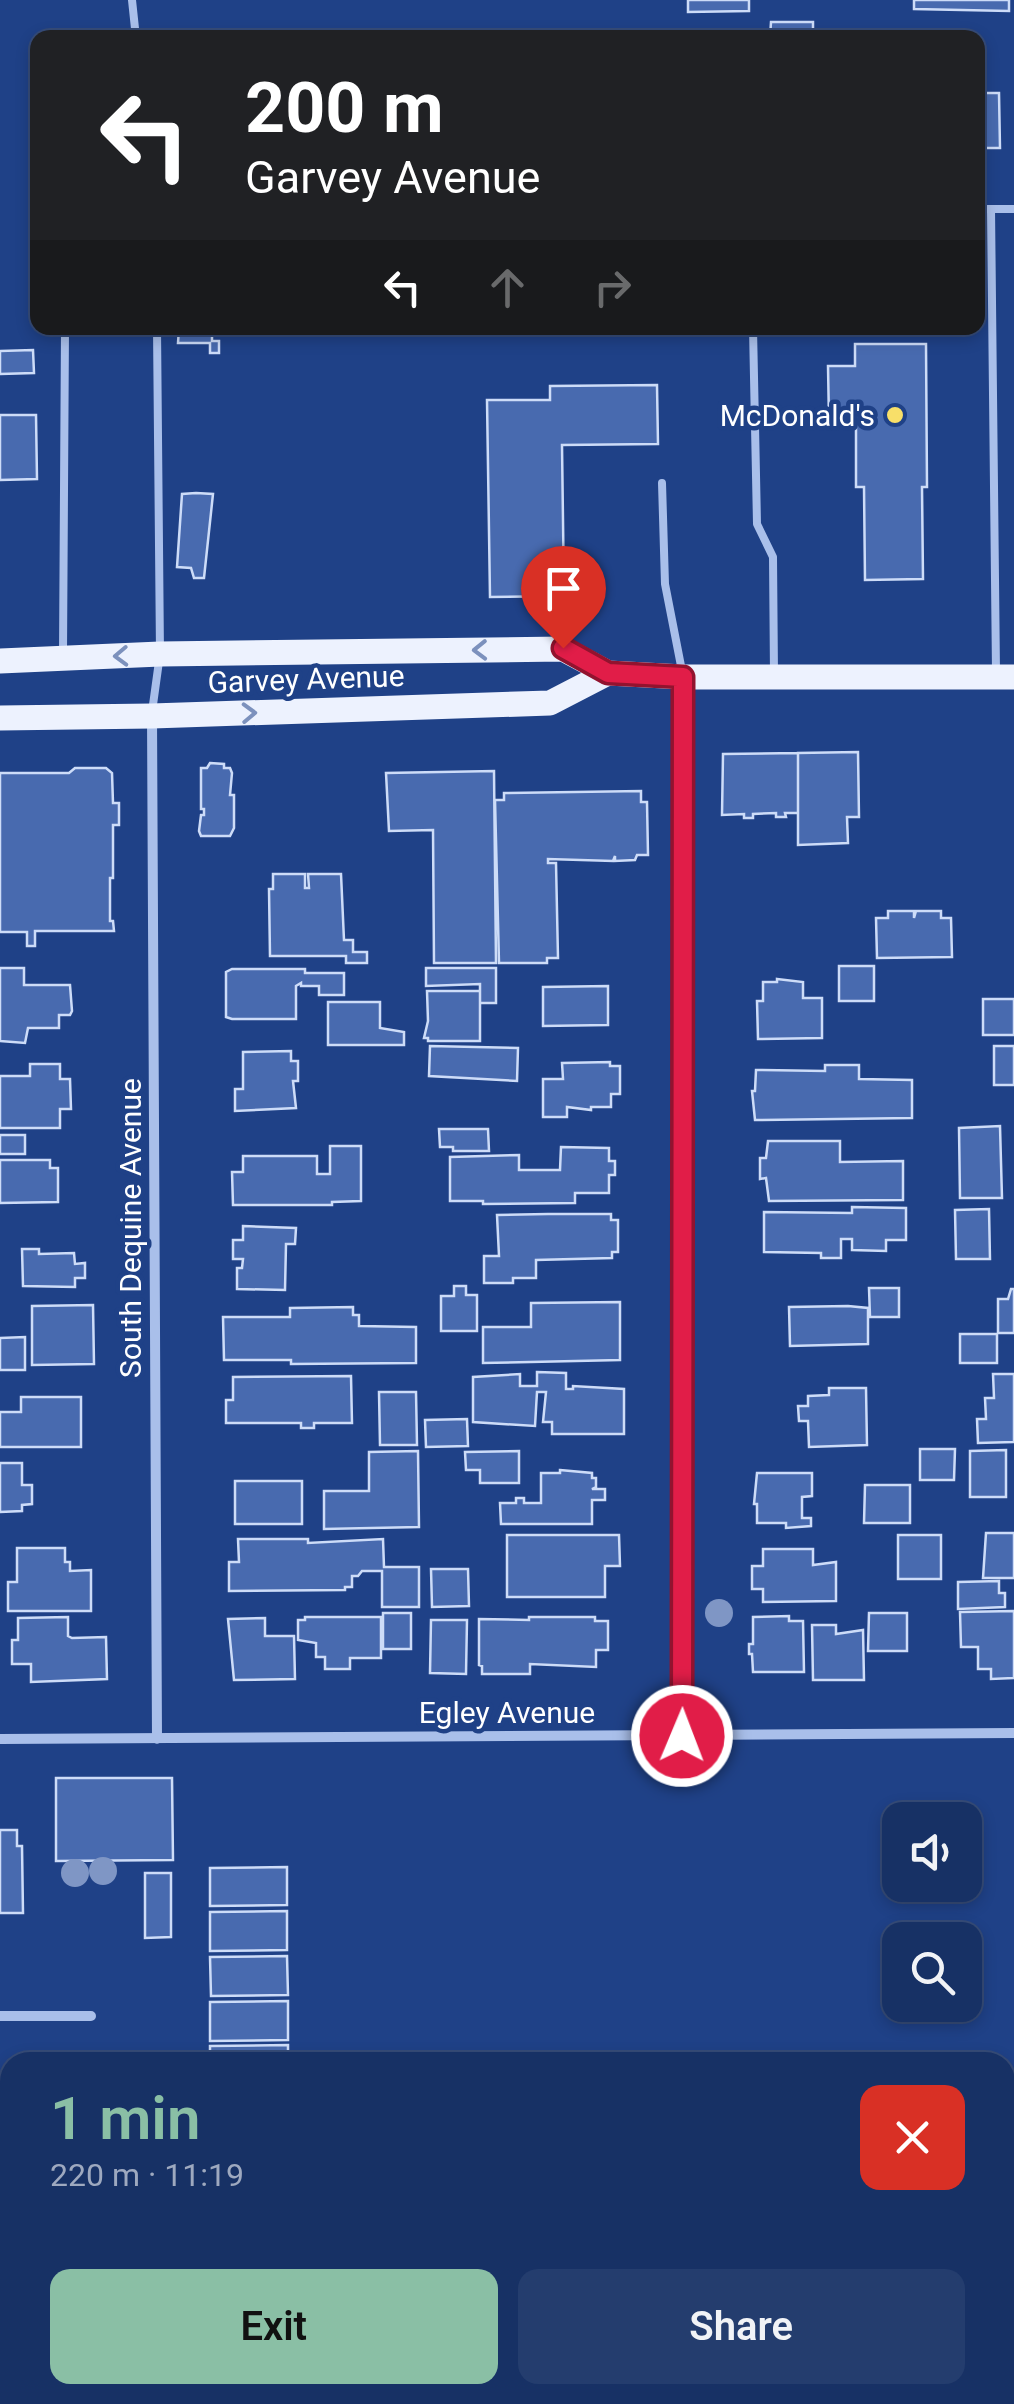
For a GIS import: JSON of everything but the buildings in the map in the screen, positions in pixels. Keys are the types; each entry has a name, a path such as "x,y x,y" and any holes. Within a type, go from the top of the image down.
{"main road":[{"name":"Garvey Avenue","path":"0,661 160,654 563,648 608,673 683,677 1005,677"},
{"name":"Garvey Avenue","path":"0,718 550,703 608,673"}],"street":[{"path":"682,1736 683,677"},
{"name":"South Dequine Avenue","path":"152,716 157,1739"},
{"name":"Egley Avenue","path":"0,1740 1014,1733"},
{"path":"0,2016 91,2016"}],"lane":[{"path":"132,0 135,30"},
{"path":"985,209 1014,209"},
{"path":"992,209 1005,677"},
{"path":"63,658 65,335"},
{"path":"152,716 160,654 158,335"},
{"path":"754,335 758,524 773,557 774,675"},
{"path":"662,482 665,584 683,677"}],"place":[{"name":"McDonald's","path":"895,415"}],"route":[{"path":"563,648 608,673 683,677 682,1736"}]}
